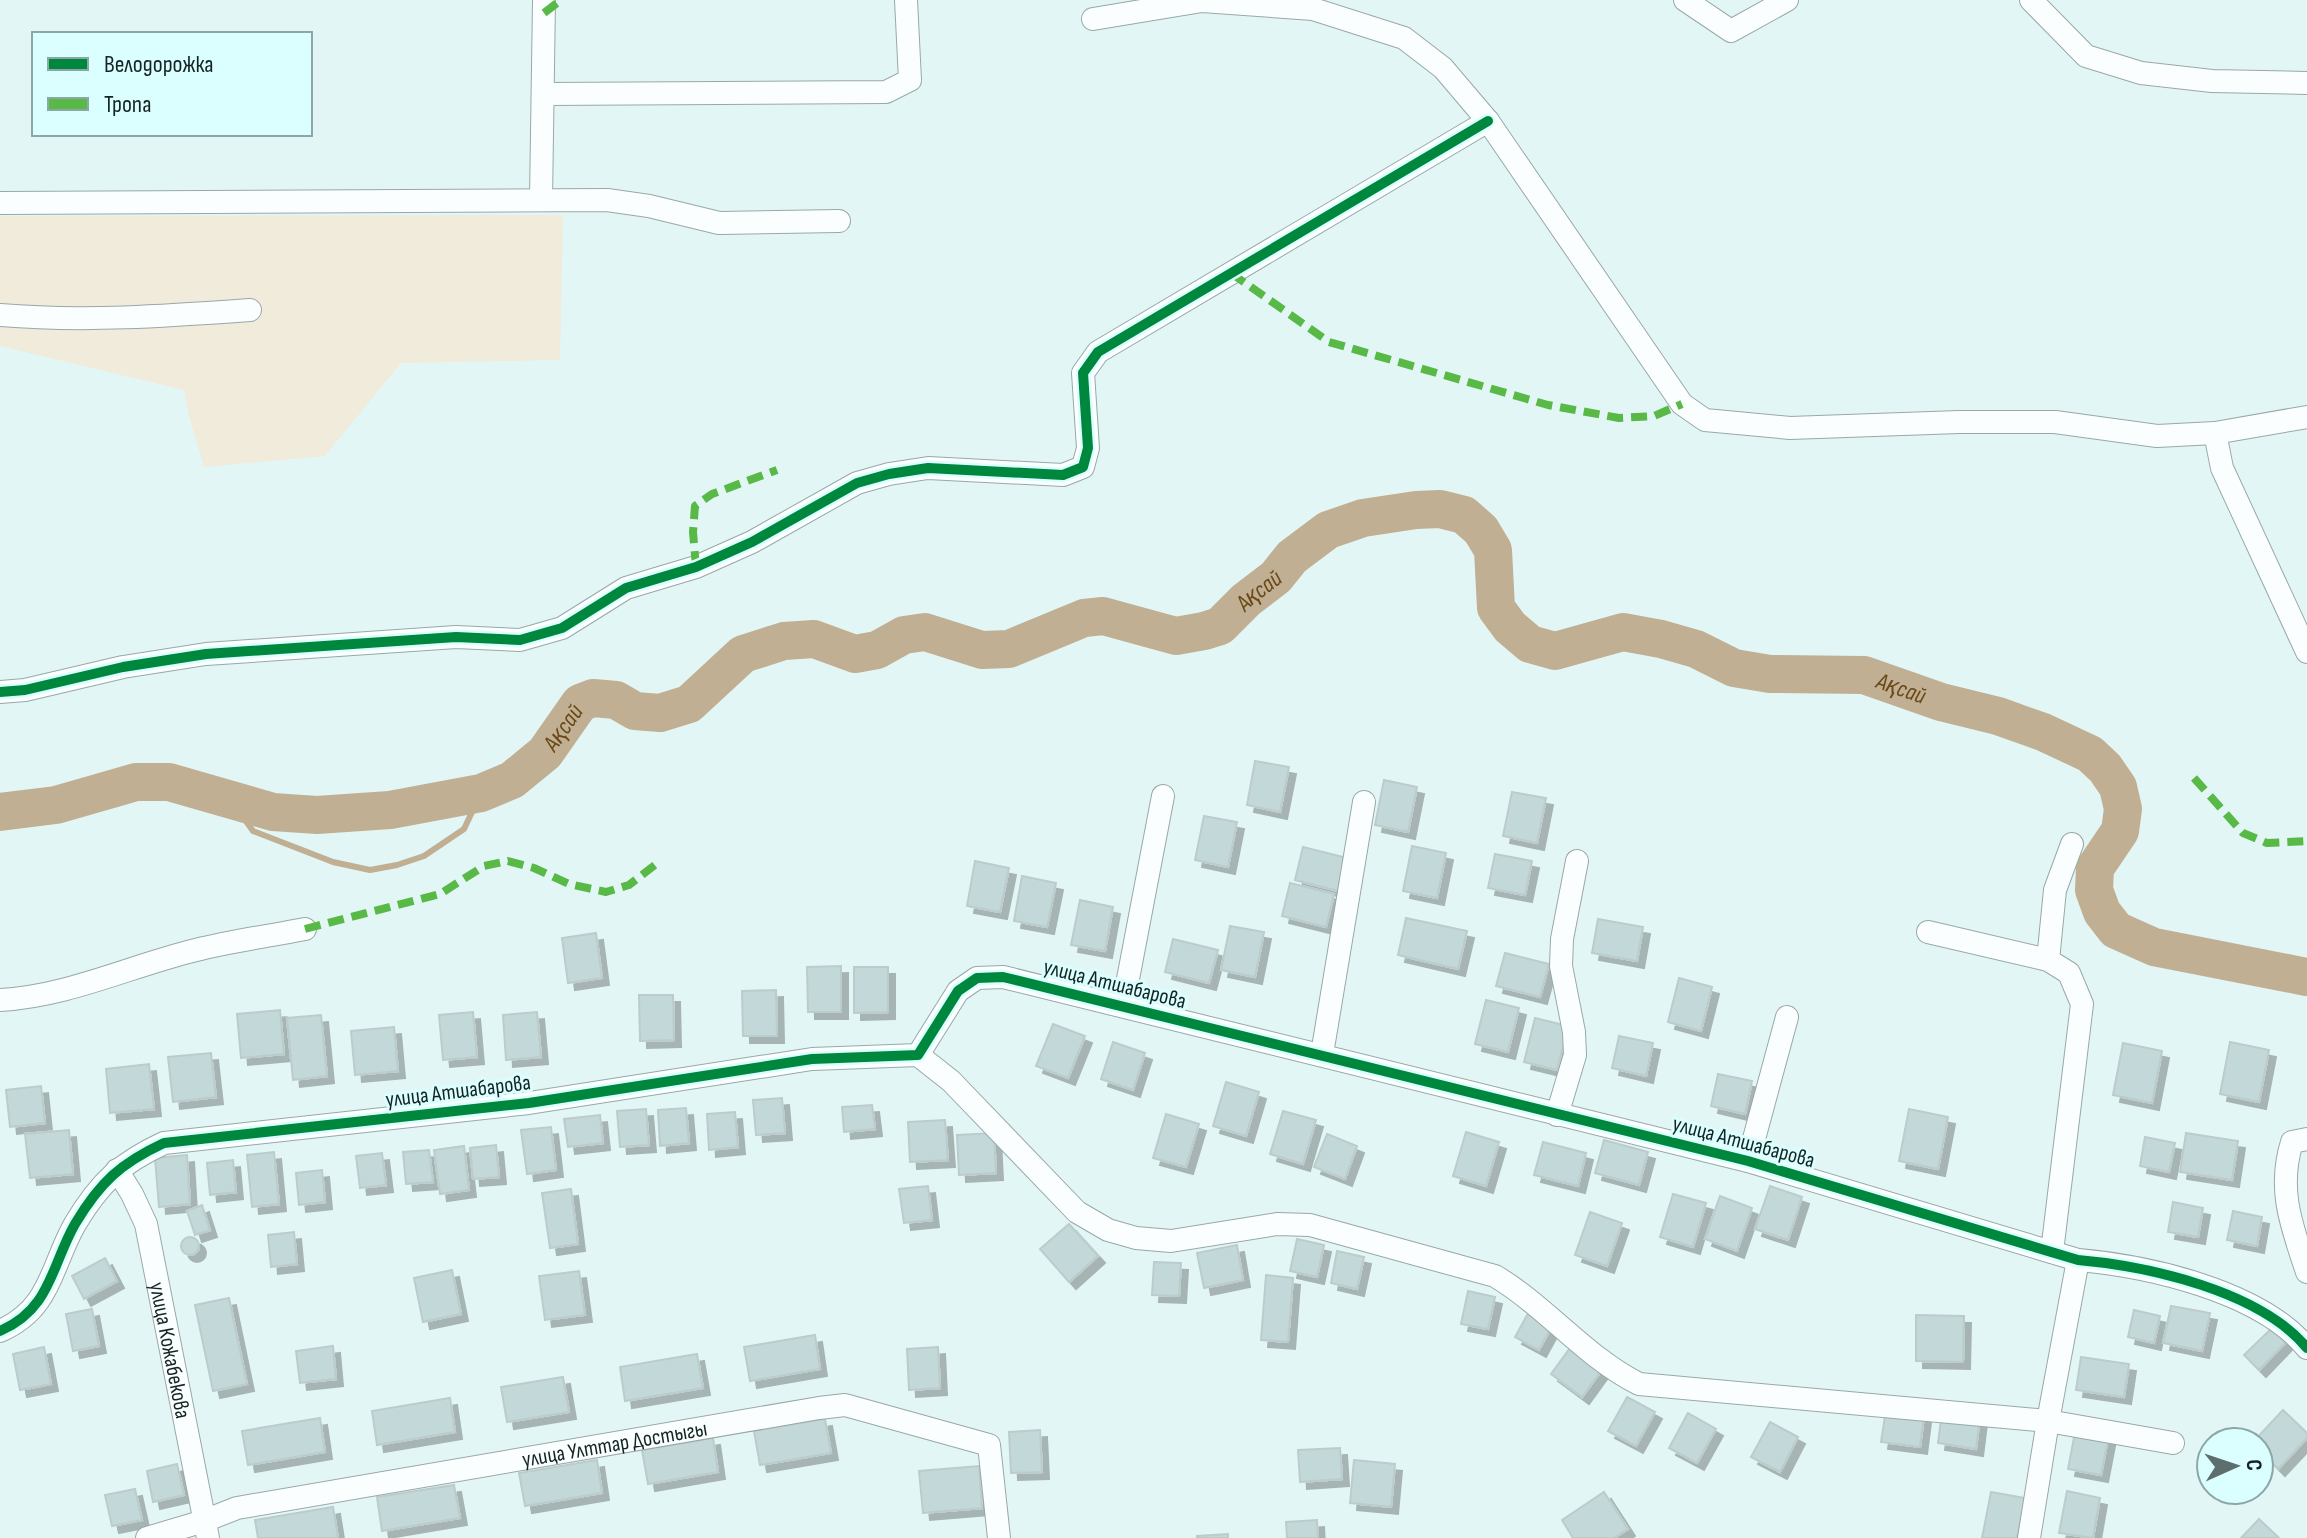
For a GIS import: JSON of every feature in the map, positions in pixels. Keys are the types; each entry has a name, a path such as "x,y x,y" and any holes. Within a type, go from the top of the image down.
{"street":[{"path":"541,200 544,0"},
{"path":"543,94 886,92 910,80 906,0"},
{"path":"1093,19 1202,0 1313,9 1404,38 1443,68 1488,121 1682,404 1705,420 1790,428 2055,422 2157,436 2215,433 2307,417"},
{"path":"1685,0 1731,31 1787,0"},
{"path":"2031,0 2086,56 2141,73 2212,81 2307,83"},
{"path":"0,692 25,690 123,667 206,654 456,637 520,640 562,628 626,588 696,567 752,542 857,483 928,468 1063,475 1083,467 1088,448 1083,373 1098,352 1488,121"},
{"path":"0,203 607,200 649,206 719,223 839,221"},
{"path":"0,315 68,318 250,310"},
{"path":"2215,433 2222,468 2307,652"},
{"path":"1123,1005 1163,796"},
{"path":"1322,1054 1364,802"},
{"path":"2048,960 2055,890 2072,844"},
{"path":"1557,1115 1575,1055 1574,1032 1561,966 1562,939 1577,861"},
{"path":"0,1000 57,993 196,950 305,929"},
{"path":"1928,932 2048,960 2069,973 2082,1004 2052,1252"},
{"name":"улица Атшабарова","path":"0,1331 26,1316 43,1295 74,1225 97,1191 137,1155 164,1143 529,1103 812,1059 918,1055 958,991 977,978 1003,977 1748,1161 2078,1260 2116,1263 2165,1273 2260,1310 2303,1335"},
{"path":"1748,1161 1787,1017"},
{"path":"918,1055 951,1081 1077,1212 1108,1230 1136,1238 1171,1241 1277,1224 1310,1225 1495,1276 1517,1289 1617,1373 1639,1384 2048,1421 2173,1443"},
{"path":"2307,1139 2292,1142 2285,1164 2288,1217 2307,1272"},
{"name":"улица Кожабекова","path":"117,1170 146,1224 206,1529"},
{"path":"2029,1538 2078,1260"},
{"name":"улица Улттар Достыгы","path":"147,1538 206,1529 237,1508 845,1405 989,1445 999,1538"}],"shaded area":[{"path":"563,215 560,360 401,363 325,456 204,467 184,390 0,346 0,216"}],"building":[{"path":"1255,761 1289,767 1280,812 1247,805"},
{"path":"1384,780 1417,787 1408,832 1375,825"},
{"path":"1512,792 1546,798 1537,843 1503,836"},
{"path":"1204,816 1237,822 1228,867 1195,860"},
{"path":"1412,846 1446,853 1437,898 1403,891"},
{"path":"1303,847 1347,858 1338,891 1295,880"},
{"path":"1495,854 1532,861 1525,895 1488,888"},
{"path":"975,861 1009,868 1000,912 967,906"},
{"path":"1022,876 1056,883 1047,927 1014,921"},
{"path":"1290,883 1334,894 1326,927 1282,916"},
{"path":"1080,900 1113,907 1105,951 1071,945"},
{"path":"1406,918 1467,931 1458,969 1398,955"},
{"path":"1598,919 1643,927 1637,961 1592,953"},
{"path":"1230,926 1264,932 1255,977 1221,970"},
{"path":"596,933 602,978 568,983 562,938"},
{"path":"1173,939 1218,950 1209,983 1165,972"},
{"path":"1505,953 1549,964 1540,997 1496,986"},
{"path":"841,966 841,1012 808,1012 807,967"},
{"path":"854,967 888,967 888,1012 854,1013"},
{"path":"1679,978 1712,987 1701,1031 1668,1022"},
{"path":"776,990 777,1036 743,1036 742,991"},
{"path":"639,995 673,995 674,1040 640,1041"},
{"path":"1486,1000 1519,1008 1508,1052 1475,1044"},
{"path":"280,1010 284,1054 241,1058 237,1014"},
{"path":"473,1012 477,1057 443,1060 439,1015"},
{"path":"537,1012 541,1057 506,1060 503,1015"},
{"path":"321,1015 327,1076 293,1080 287,1018"},
{"path":"1535,1018 1568,1026 1557,1070 1524,1062"},
{"path":"1053,1024 1085,1036 1068,1078 1036,1066"},
{"path":"394,1027 398,1071 355,1075 351,1031"},
{"path":"1619,1036 1653,1043 1646,1076 1612,1068"},
{"path":"1113,1042 1145,1053 1133,1090 1101,1079"},
{"path":"2230,1042 2269,1050 2259,1102 2220,1094"},
{"path":"2123,1043 2162,1051 2152,1103 2113,1095"},
{"path":"211,1053 216,1097 173,1102 168,1057"},
{"path":"149,1064 154,1109 110,1113 106,1069"},
{"path":"1718,1074 1752,1081 1745,1114 1711,1106"},
{"path":"1226,1082 1259,1092 1246,1136 1213,1126"},
{"path":"41,1086 45,1123 10,1127 6,1090"},
{"path":"782,1098 785,1133 756,1135 753,1100"},
{"path":"872,1105 875,1129 844,1132 842,1107"},
{"path":"686,1108 689,1143 660,1146 658,1110"},
{"path":"646,1109 649,1145 620,1147 617,1111"},
{"path":"1909,1109 1948,1117 1938,1169 1899,1161"},
{"path":"1283,1111 1316,1120 1303,1164 1270,1154"},
{"path":"735,1112 738,1147 709,1150 707,1114"},
{"path":"1166,1114 1199,1124 1186,1167 1153,1158"},
{"path":"600,1115 603,1143 568,1147 564,1119"},
{"path":"945,1120 948,1160 910,1162 908,1122"},
{"path":"551,1127 556,1170 527,1174 521,1130"},
{"path":"69,1130 73,1174 30,1178 25,1134"},
{"path":"1466,1132 1499,1142 1486,1186 1453,1176"},
{"path":"994,1133 996,1173 959,1175 957,1135"},
{"path":"2186,1133 2238,1141 2232,1180 2180,1172"},
{"path":"1327,1134 1357,1146 1345,1179 1314,1167"},
{"path":"2145,1137 2175,1143 2169,1172 2140,1166"},
{"path":"1604,1140 1648,1152 1639,1185 1595,1173"},
{"path":"1543,1142 1586,1153 1578,1186 1534,1175"},
{"path":"496,1145 499,1177 473,1179 470,1148"},
{"path":"464,1146 469,1190 440,1194 434,1150"},
{"path":"429,1150 433,1182 406,1184 403,1152"},
{"path":"274,1152 279,1204 252,1207 247,1155"},
{"path":"382,1153 386,1185 360,1188 356,1156"},
{"path":"187,1155 190,1204 159,1207 155,1158"},
{"path":"233,1160 236,1192 210,1195 207,1163"},
{"path":"322,1170 325,1202 299,1205 296,1173"},
{"path":"928,1186 932,1220 904,1223 899,1189"},
{"path":"1770,1186 1802,1197 1788,1240 1755,1229"},
{"path":"571,1189 578,1244 550,1248 542,1193"},
{"path":"1673,1194 1706,1203 1693,1247 1660,1237"},
{"path":"1720,1196 1752,1208 1737,1251 1705,1239"},
{"path":"2173,1202 2203,1208 2198,1237 2168,1232"},
{"path":"202,1205 210,1230 195,1235 187,1211"},
{"path":"2233,1211 2262,1217 2257,1246 2227,1240"},
{"path":"1590,1212 1622,1223 1607,1266 1575,1255"},
{"path":"1069,1224 1098,1256 1069,1282 1040,1249"},
{"path":"294,1232 297,1264 271,1267 268,1235"},
{"path":"190,1237 199,1246 190,1255 181,1246"},
{"path":"1297,1239 1324,1245 1317,1277 1290,1271"},
{"path":"1237,1245 1243,1280 1204,1288 1197,1253"},
{"path":"1337,1251 1364,1257 1357,1289 1331,1283"},
{"path":"105,1258 117,1281 84,1299 72,1276"},
{"path":"1154,1262 1181,1263 1179,1296 1152,1295"},
{"path":"452,1270 461,1314 423,1322 414,1278"},
{"path":"579,1271 585,1315 545,1320 539,1276"},
{"path":"1266,1275 1293,1278 1288,1342 1261,1340"},
{"path":"1468,1291 1495,1297 1488,1329 1461,1324"},
{"path":"229,1298 247,1384 213,1391 195,1305"},
{"path":"2171,1306 2210,1313 2202,1351 2163,1343"},
{"path":"1531,1308 1555,1321 1539,1350 1515,1337"},
{"path":"92,1309 99,1346 73,1351 66,1314"},
{"path":"2134,1310 2160,1316 2154,1343 2128,1337"},
{"path":"1916,1315 1964,1316 1963,1362 1916,1361"},
{"path":"2272,1328 2286,1342 2259,1370 2244,1355"},
{"path":"815,1335 820,1369 750,1381 744,1347"},
{"path":"333,1346 336,1379 300,1383 296,1351"},
{"path":"44,1347 51,1384 20,1390 13,1354"},
{"path":"938,1347 940,1388 909,1390 907,1349"},
{"path":"1570,1348 1601,1371 1582,1397 1551,1374"},
{"path":"697,1354 703,1388 625,1401 620,1367"},
{"path":"2081,1357 2129,1364 2124,1397 2076,1390"},
{"path":"563,1377 569,1412 507,1422 501,1387"},
{"path":"1627,1397 1655,1412 1636,1446 1608,1431"},
{"path":"450,1398 455,1432 377,1445 372,1411"},
{"path":"1886,1410 1924,1416 1920,1447 1881,1442"},
{"path":"2283,1410 2307,1433 2307,1438 2278,1469 2275,1466 2275,1426 2268,1426"},
{"path":"1942,1412 1980,1417 1976,1449 1938,1443"},
{"path":"1688,1413 1716,1429 1697,1463 1669,1448"},
{"path":"320,1418 325,1452 248,1465 242,1431"},
{"path":"825,1419 831,1453 760,1465 754,1431"},
{"path":"1770,1422 1798,1437 1780,1472 1751,1457"},
{"path":"2076,1427 2109,1434 2101,1475 2068,1469"},
{"path":"1040,1430 1042,1472 1011,1473 1009,1432"},
{"path":"713,1438 718,1472 648,1484 642,1450"},
{"path":"1340,1448 1342,1479 1300,1482 1298,1450"},
{"path":"597,1460 602,1493 525,1506 519,1473"},
{"path":"1354,1460 1395,1464 1391,1507 1350,1503"},
{"path":"177,1464 184,1495 153,1502 147,1471"},
{"path":"979,1466 982,1508 923,1513 919,1471"},
{"path":"454,1485 460,1518 382,1531 377,1497"},
{"path":"135,1489 142,1520 112,1526 105,1495"},
{"path":"2067,1491 2100,1498 2093,1538 2059,1533"},
{"path":"1604,1492 1628,1529 1614,1538 1573,1538 1562,1520"},
{"path":"1991,1492 2025,1498 2017,1538 1982,1538"},
{"path":"333,1507 338,1538 258,1538 255,1520"},
{"path":"2259,1519 2279,1538 2241,1538"},
{"path":"1317,1520 1318,1538 1287,1538 1286,1522"},
{"path":"1228,1534 1228,1538 1197,1538 1197,1536"}],"waterway":[{"name":"Ақсай","path":"0,812 56,805 136,782 169,782 273,812 317,815 390,810 481,793 512,780 545,753 580,703 593,698 616,700 635,711 660,713 689,704 743,654 784,641 814,639 855,654 877,650 904,635 925,632 982,650 1009,649 1084,618 1103,616 1176,636 1204,631 1220,626 1246,600 1276,577 1292,557 1328,530 1363,518 1440,509 1464,515 1481,530 1493,550 1496,608 1510,627 1530,644 1555,651 1623,632 1696,649 1734,668 1770,674 1864,675 1941,702 1998,716 2090,754 2118,787 2123,809 2120,831 2095,868 2094,890 2102,912 2116,930 2154,947 2307,977"},
{"path":"231,800 253,831 333,862 370,870 424,856 464,829 481,793"}],"marked path":[{"path":"544,13 561,0"},
{"path":"1231,273 1329,342 1548,405 1619,418 1654,416 1682,404"},
{"path":"696,567 693,532 695,506 712,494 777,470"},
{"path":"2194,778 2243,833 2267,843 2307,841"},
{"path":"305,929 440,894 484,866 508,861 534,868 569,884 606,892 629,885 660,861"}],"cycle path":[{"path":"0,692 25,690 123,667 206,654 456,637 520,640 562,628 626,588 696,567 752,542 857,483 928,468 1063,475 1083,467 1088,448 1083,373 1098,352 1488,121"},
{"path":"0,1331 17,1322 40,1299 75,1224 93,1196 124,1166 164,1143 529,1103 812,1059 918,1055 958,991 977,978 1003,977 1748,1161 2078,1260 2169,1275 2232,1297 2261,1311 2287,1328 2307,1348"}]}
